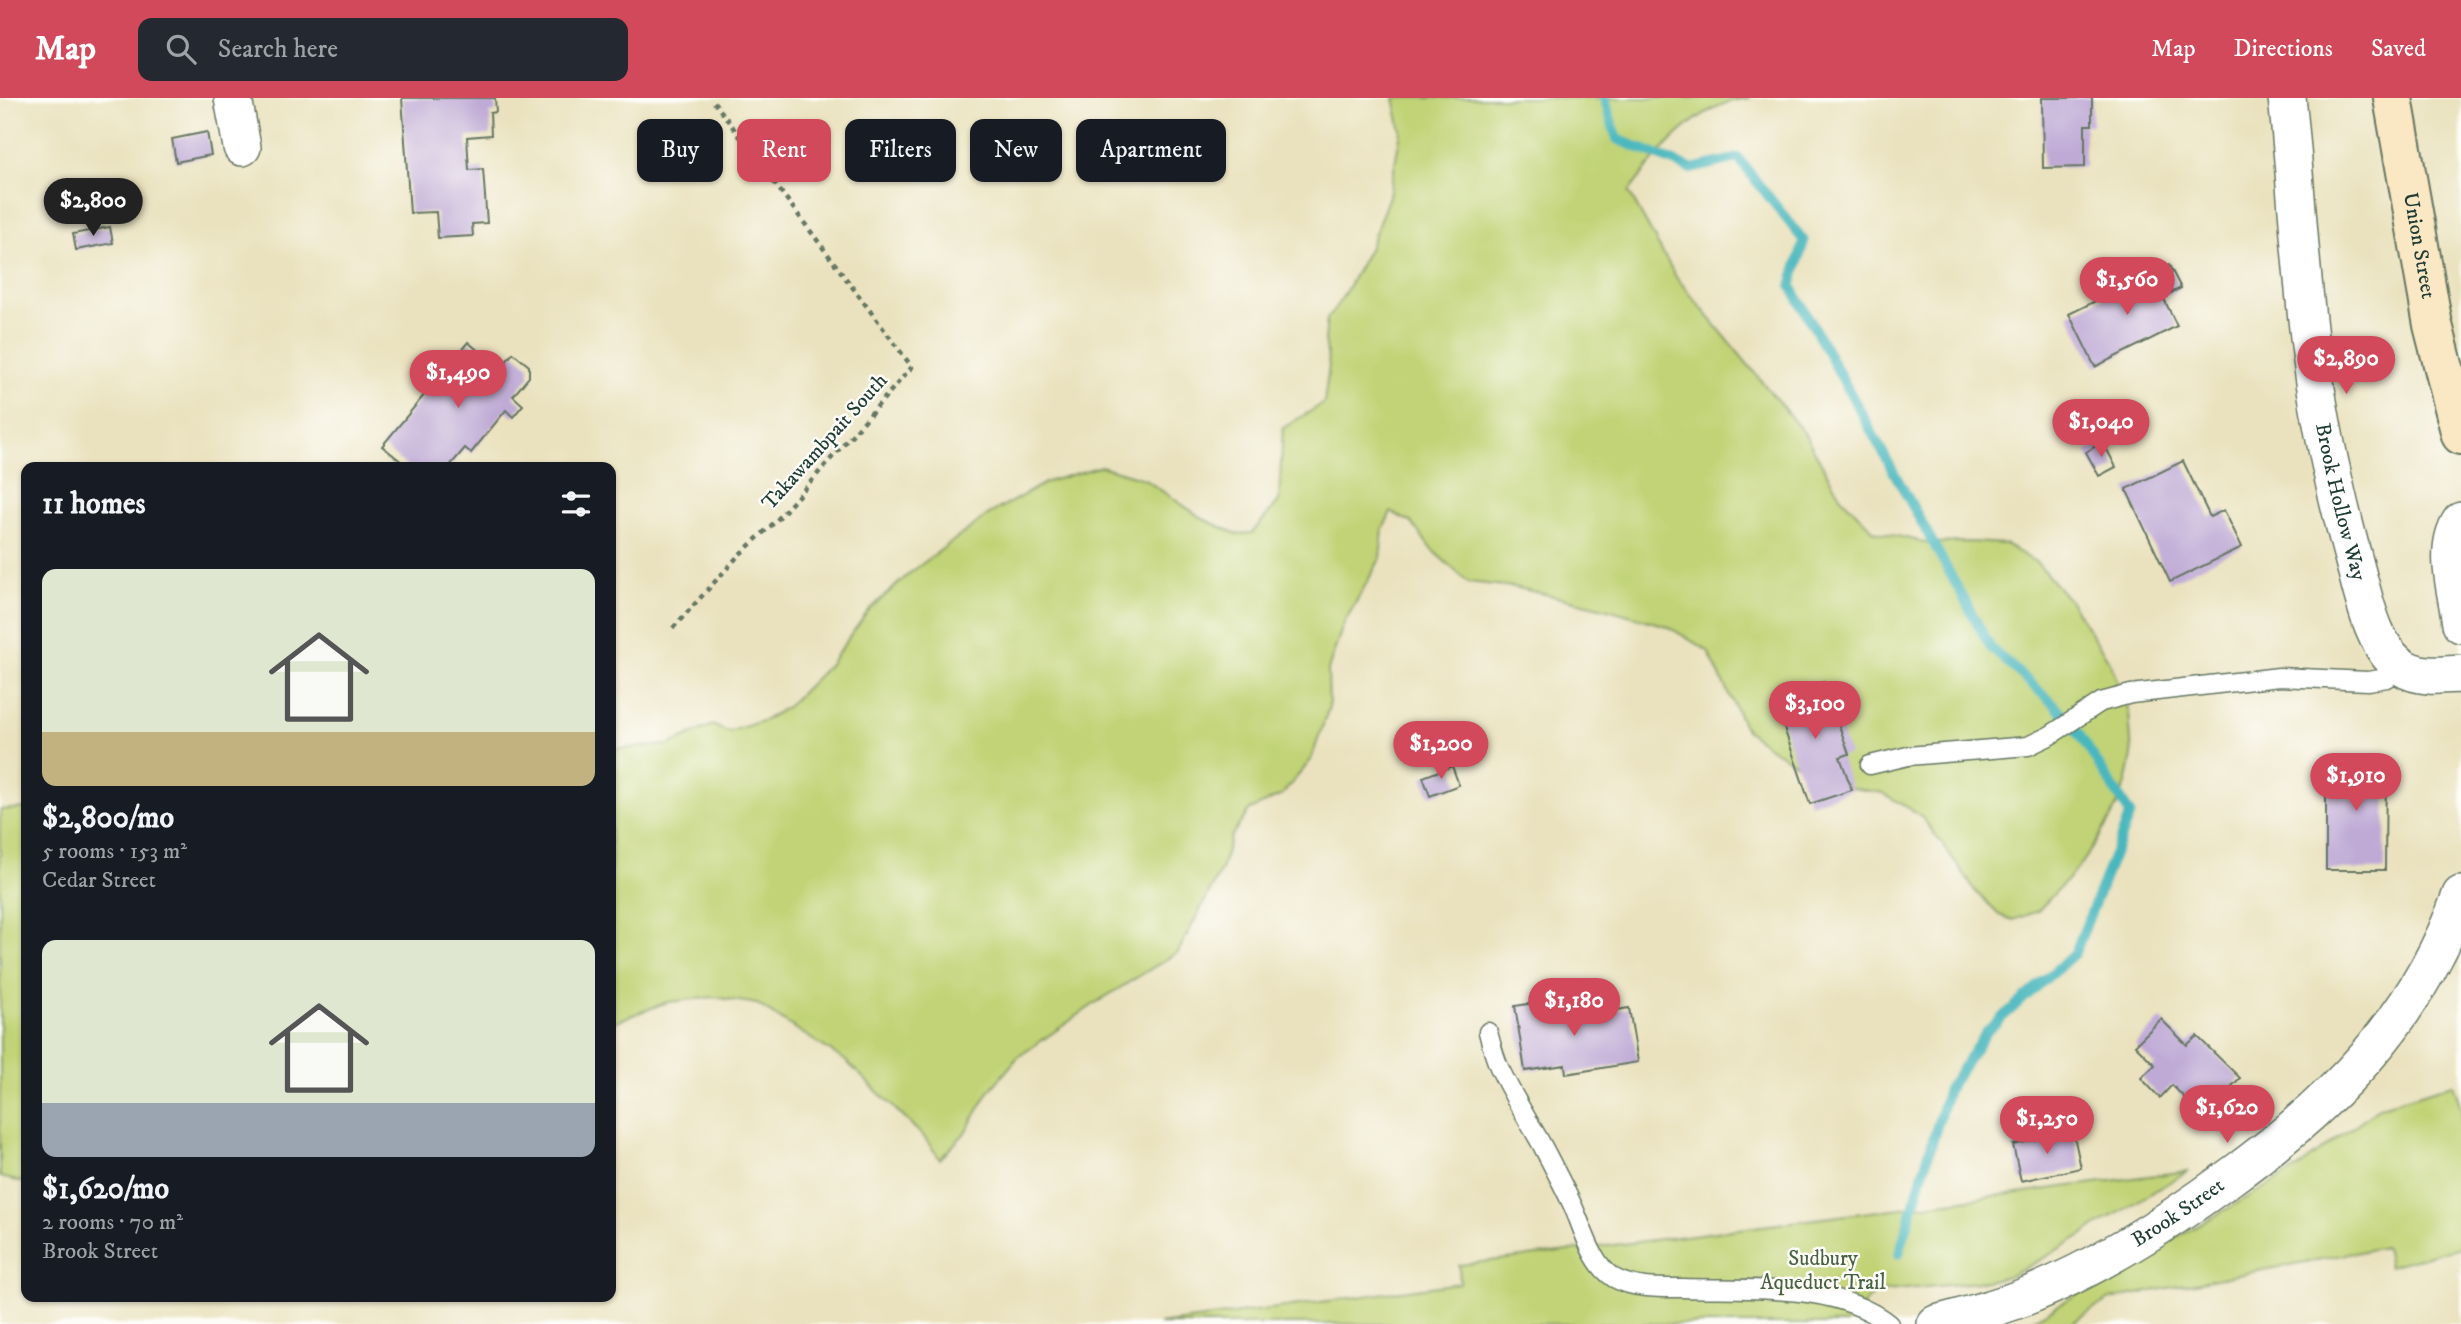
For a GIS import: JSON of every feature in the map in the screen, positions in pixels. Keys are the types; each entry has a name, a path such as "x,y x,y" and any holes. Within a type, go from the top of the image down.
{"street":[{"path":"233,98 242,147"},
{"name":"Brook Hollow Way","path":"2287,98 2312,365 2332,478 2375,632 2389,655 2403,668"},
{"name":"Union Street","path":"2393,98 2433,325 2461,435"},
{"path":"2461,521 2452,539 2451,555 2461,624"},
{"path":"2403,668 2420,674 2461,674"},
{"name":"Brook Street","path":"1936,1324 1980,1318 2129,1245 2255,1160 2316,1109 2363,1063 2401,1014 2431,967 2461,895"}],"lane":[{"path":"1870,765 1908,756 2028,746 2049,736 2101,702 2132,694 2279,677 2368,681 2387,678 2403,668"},
{"path":"1488,1032 1498,1064 1514,1097 1544,1147 1596,1256 1613,1277 1632,1285 1653,1288 1768,1290 1836,1298 1889,1324"}],"path":[{"name":"Takawambpait South","path":"673,628 740,554 776,521 912,368 711,98"}],"green space":[{"path":"1394,98 1750,98 1713,109 1697,119 1666,146 1629,192 1676,277 1804,433 1840,496 1874,531 1929,543 2005,544 2037,563 2069,600 2110,662 2129,712 2132,756 2126,784 2111,818 2081,865 2038,911 2013,920 1999,915 1975,891 1921,816 1883,793 1834,785 1776,752 1746,730 1708,651 1667,626 1514,587 1468,582 1432,550 1411,522 1391,512 1383,529 1380,559 1343,625 1328,670 1329,707 1311,760 1282,795 1250,810 1231,836 1221,870 1178,952 1097,1002 1018,1057 990,1090 964,1134 940,1159 924,1137 846,1061 757,1004 714,997 668,1002 616,1021 616,749 669,745 712,725 728,732 765,720 788,706 829,665 869,610 910,573 989,514 1047,482 1101,466 1144,479 1205,520 1237,534 1252,533 1279,501 1283,428 1324,403 1329,366 1325,340 1327,319 1369,249 1389,196 1401,131"},
{"path":"21,808 21,1182 0,1177 0,810"},
{"path":"2453,1084 2461,1107 2461,1247 2389,1266 2385,1247 2110,1299 2070,1324 2025,1324 2297,1169 2381,1106"},
{"name":"Sudbury Aqueduct Trail","path":"2188,1171 2012,1275 1987,1281 1876,1292 1846,1324 1159,1324 1460,1283 1459,1265"}],"building":[{"path":"402,98 495,98 496,112 490,113 491,135 467,137 469,170 483,169 487,223 472,224 473,236 438,238 436,212 410,213"},
{"path":"2042,98 2092,98 2092,125 2085,125 2085,167 2043,168"},
{"path":"207,132 211,155 176,162 172,139"},
{"path":"110,227 113,243 76,250 73,234"},
{"path":"2169,265 2181,288 2163,297 2177,326 2095,367 2069,314"},
{"path":"468,342 500,369 513,353 529,366 529,377 513,396 523,405 513,417 506,410 471,453 465,448 453,462 402,462 382,446"},
{"path":"2103,442 2116,467 2099,476 2086,452"},
{"path":"2183,461 2210,517 2224,510 2242,547 2170,582 2126,489"},
{"path":"1824,682 1849,754 1840,757 1852,790 1810,804 1774,699"},
{"path":"2326,757 2386,757 2385,870 2326,870"},
{"path":"1452,766 1459,785 1430,796 1423,777"},
{"path":"1561,999 1564,1019 1629,1008 1638,1062 1566,1074 1565,1065 1525,1071 1515,1006"},
{"path":"2161,1019 2187,1045 2197,1036 2240,1078 2202,1116 2172,1085 2160,1098 2141,1078 2155,1065 2135,1045"},
{"path":"2073,1131 2081,1168 2021,1181 2013,1145"}],"waterway":[{"path":"1604,98 1617,139 1691,169 1738,158 1804,241 1791,286 1991,648 2055,705 2079,734 2130,814 2075,953 1988,1030 1948,1089 1899,1254"}]}
